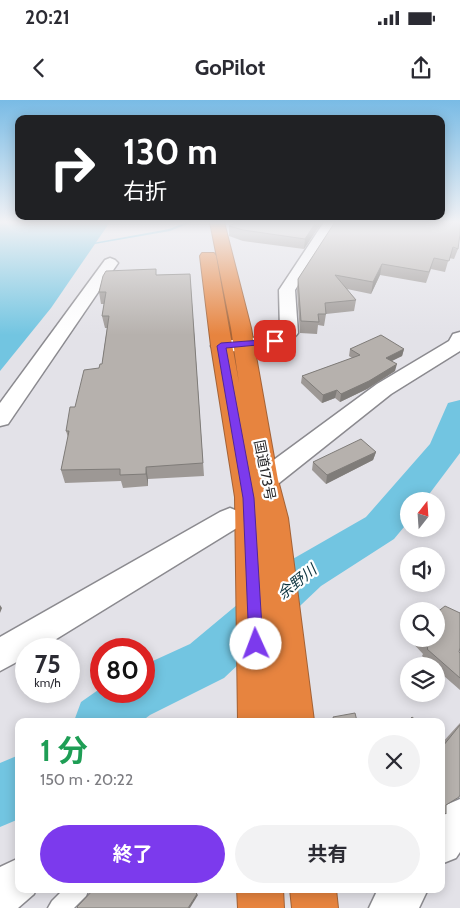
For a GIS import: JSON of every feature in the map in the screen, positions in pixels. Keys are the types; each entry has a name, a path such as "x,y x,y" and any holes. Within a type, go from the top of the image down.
{"highway":[{"name":"国道173号","path":"208,260 221,346 251,515 289,668 295,718"},
{"name":"国道173号","path":"225,260 244,344 265,480 251,515 257,718"},
{"path":"260,893 261,908"},
{"path":"313,893 315,908"}],"street":[{"path":"221,346 275,341 289,333 287,290 306,260"},
{"path":"0,419 110,263"},
{"path":"0,654 251,515 265,480 384,389 456,345 460,338"},
{"path":"445,838 460,819"},
{"path":"0,895 15,882"},
{"path":"391,908 403,893"}],"lane":[{"path":"59,908 75,893"}],"water":[{"path":"0,260 84,260 51,308 0,371"}],"building":[{"path":"311,260 433,260 429,272 382,264 373,282 335,275 356,300 325,303 326,314 318,314 319,322 301,321 298,279"},
{"path":"156,269 156,275 190,274 203,463 146,467 146,474 120,475 120,469 61,470 69,431 66,431 70,407 75,407 84,370 99,368 100,364 102,364 109,316 102,316 106,292 99,292 103,276 106,271"},
{"path":"381,335 404,349 386,358 397,364 369,381 341,394 337,390 323,395 302,376 360,355 350,349"},
{"path":"361,439 376,452 327,475 313,462"},
{"path":"445,606 460,613 460,678 445,665 445,657 436,657 428,648 445,647"},
{"path":"355,713 356,718 333,718"},
{"path":"460,725 460,795 446,805 446,814 445,813 445,744"},
{"path":"90,893 197,894 188,908 77,907"}],"waterway":[{"name":"余野川","path":"104,718 132,697 207,661 306,573 380,528 445,449 460,410"},
{"name":"余野川","path":"0,798 15,787"}],"route":[{"path":"256,644 249,498 221,346 275,341"}]}
